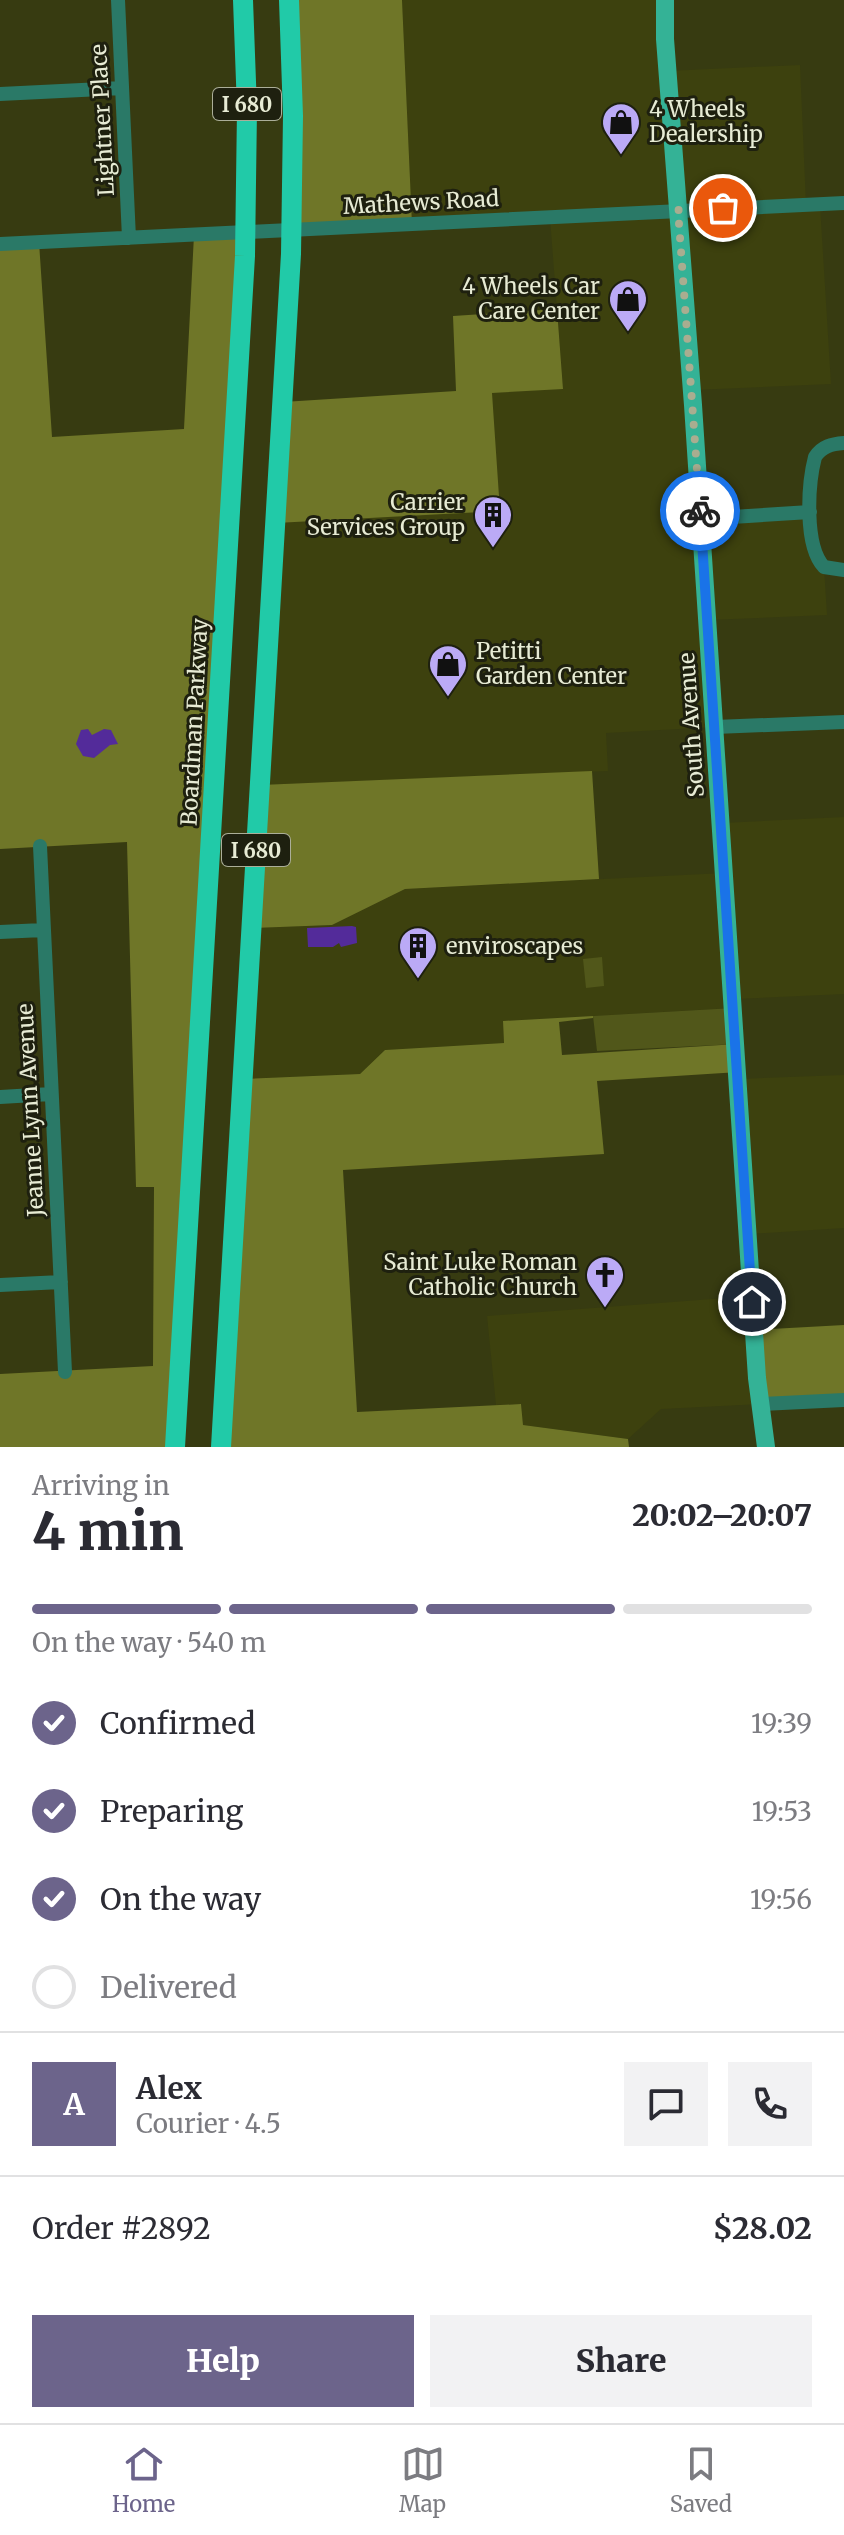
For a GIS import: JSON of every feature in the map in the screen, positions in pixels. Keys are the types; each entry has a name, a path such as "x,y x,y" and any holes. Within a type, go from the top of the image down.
{"highway":[{"name":"Boardman Parkway","path":"175,1447 245,256 247,109 243,0"},
{"name":"I 680","path":"221,1447 291,254 293,116 289,0"}],"main road":[{"name":"South Avenue","path":"665,0 665,39 701,519 757,1378 766,1447"}],"street":[{"name":"Lightner Place","path":"118,0 129,238"},
{"path":"0,94 122,88"},
{"name":"Mathews Road","path":"0,244 844,203"},
{"path":"844,443 828,446 815,457 810,512 818,559 824,567 844,570"},
{"path":"701,519 810,512"},
{"path":"715,727 844,722"},
{"name":"Jeanne Lynn Avenue","path":"40,846 65,1372"},
{"path":"0,932 43,930"},
{"path":"0,1097 51,1094"},
{"path":"0,1285 61,1282"},
{"path":"761,1404 844,1400"}],"shaded area":[{"path":"289,0 402,0 412,224 292,230"},
{"path":"402,0 665,0 667,71 800,65 806,205 820,205 831,384 693,390 701,518 810,512 824,567 827,615 708,620 715,727 606,733 608,771 260,785 276,523 492,393 563,388 550,218 412,224"},
{"path":"246,233 175,1447 0,1447 0,1374 153,1366 154,1187 136,1187 127,842 0,849 0,244 39,242 52,437 184,429 194,235"},
{"path":"557,309 563,389 492,393 500,511 276,523 283,402 456,391 453,316"},
{"path":"88,729 92,735 104,729 111,730 118,744 110,745 94,758 83,756 76,744 81,730"},
{"path":"592,771 599,879 405,889 332,925 252,928 260,785"},
{"path":"844,817 844,994 734,999 734,1008 503,1021 504,1043 385,1050 360,1074 243,1079 252,928 332,925 405,889 724,873 722,823"},
{"path":"356,927 357,943 341,947 339,943 333,947 308,947 307,928"},
{"path":"602,957 604,986 586,988 583,959"},
{"path":"734,1008 737,1044 597,1051 593,1016"},
{"path":"593,1016 559,1022 562,1055 737,1044 739,1072 597,1081 604,1154 343,1170 357,1412 521,1404 523,1425 628,1439 629,1447 221,1447 243,1079 360,1074 385,1050 504,1043 503,1021"},
{"path":"844,1075 844,1228 748,1234 739,1079"},
{"path":"752,1296 761,1404 661,1409 628,1439 523,1425 521,1404 496,1405 487,1316"},
{"path":"844,1325 844,1400 761,1404 754,1330"}],"way so far":[{"path":"700,511 678,210 723,208"}],"place":[{"name":"4 Wheels Dealership","path":"621,156"},
{"name":"4 Wheels Car Care Center","path":"628,333"},
{"name":"Carrier Services Group","path":"493,549"},
{"name":"Petitti Garden Center","path":"448,698"},
{"name":"enviroscapes","path":"418,980"},
{"name":"Saint Luke Roman Catholic Church","path":"605,1309"}],"route":[{"path":"700,511 752,1302"}]}
